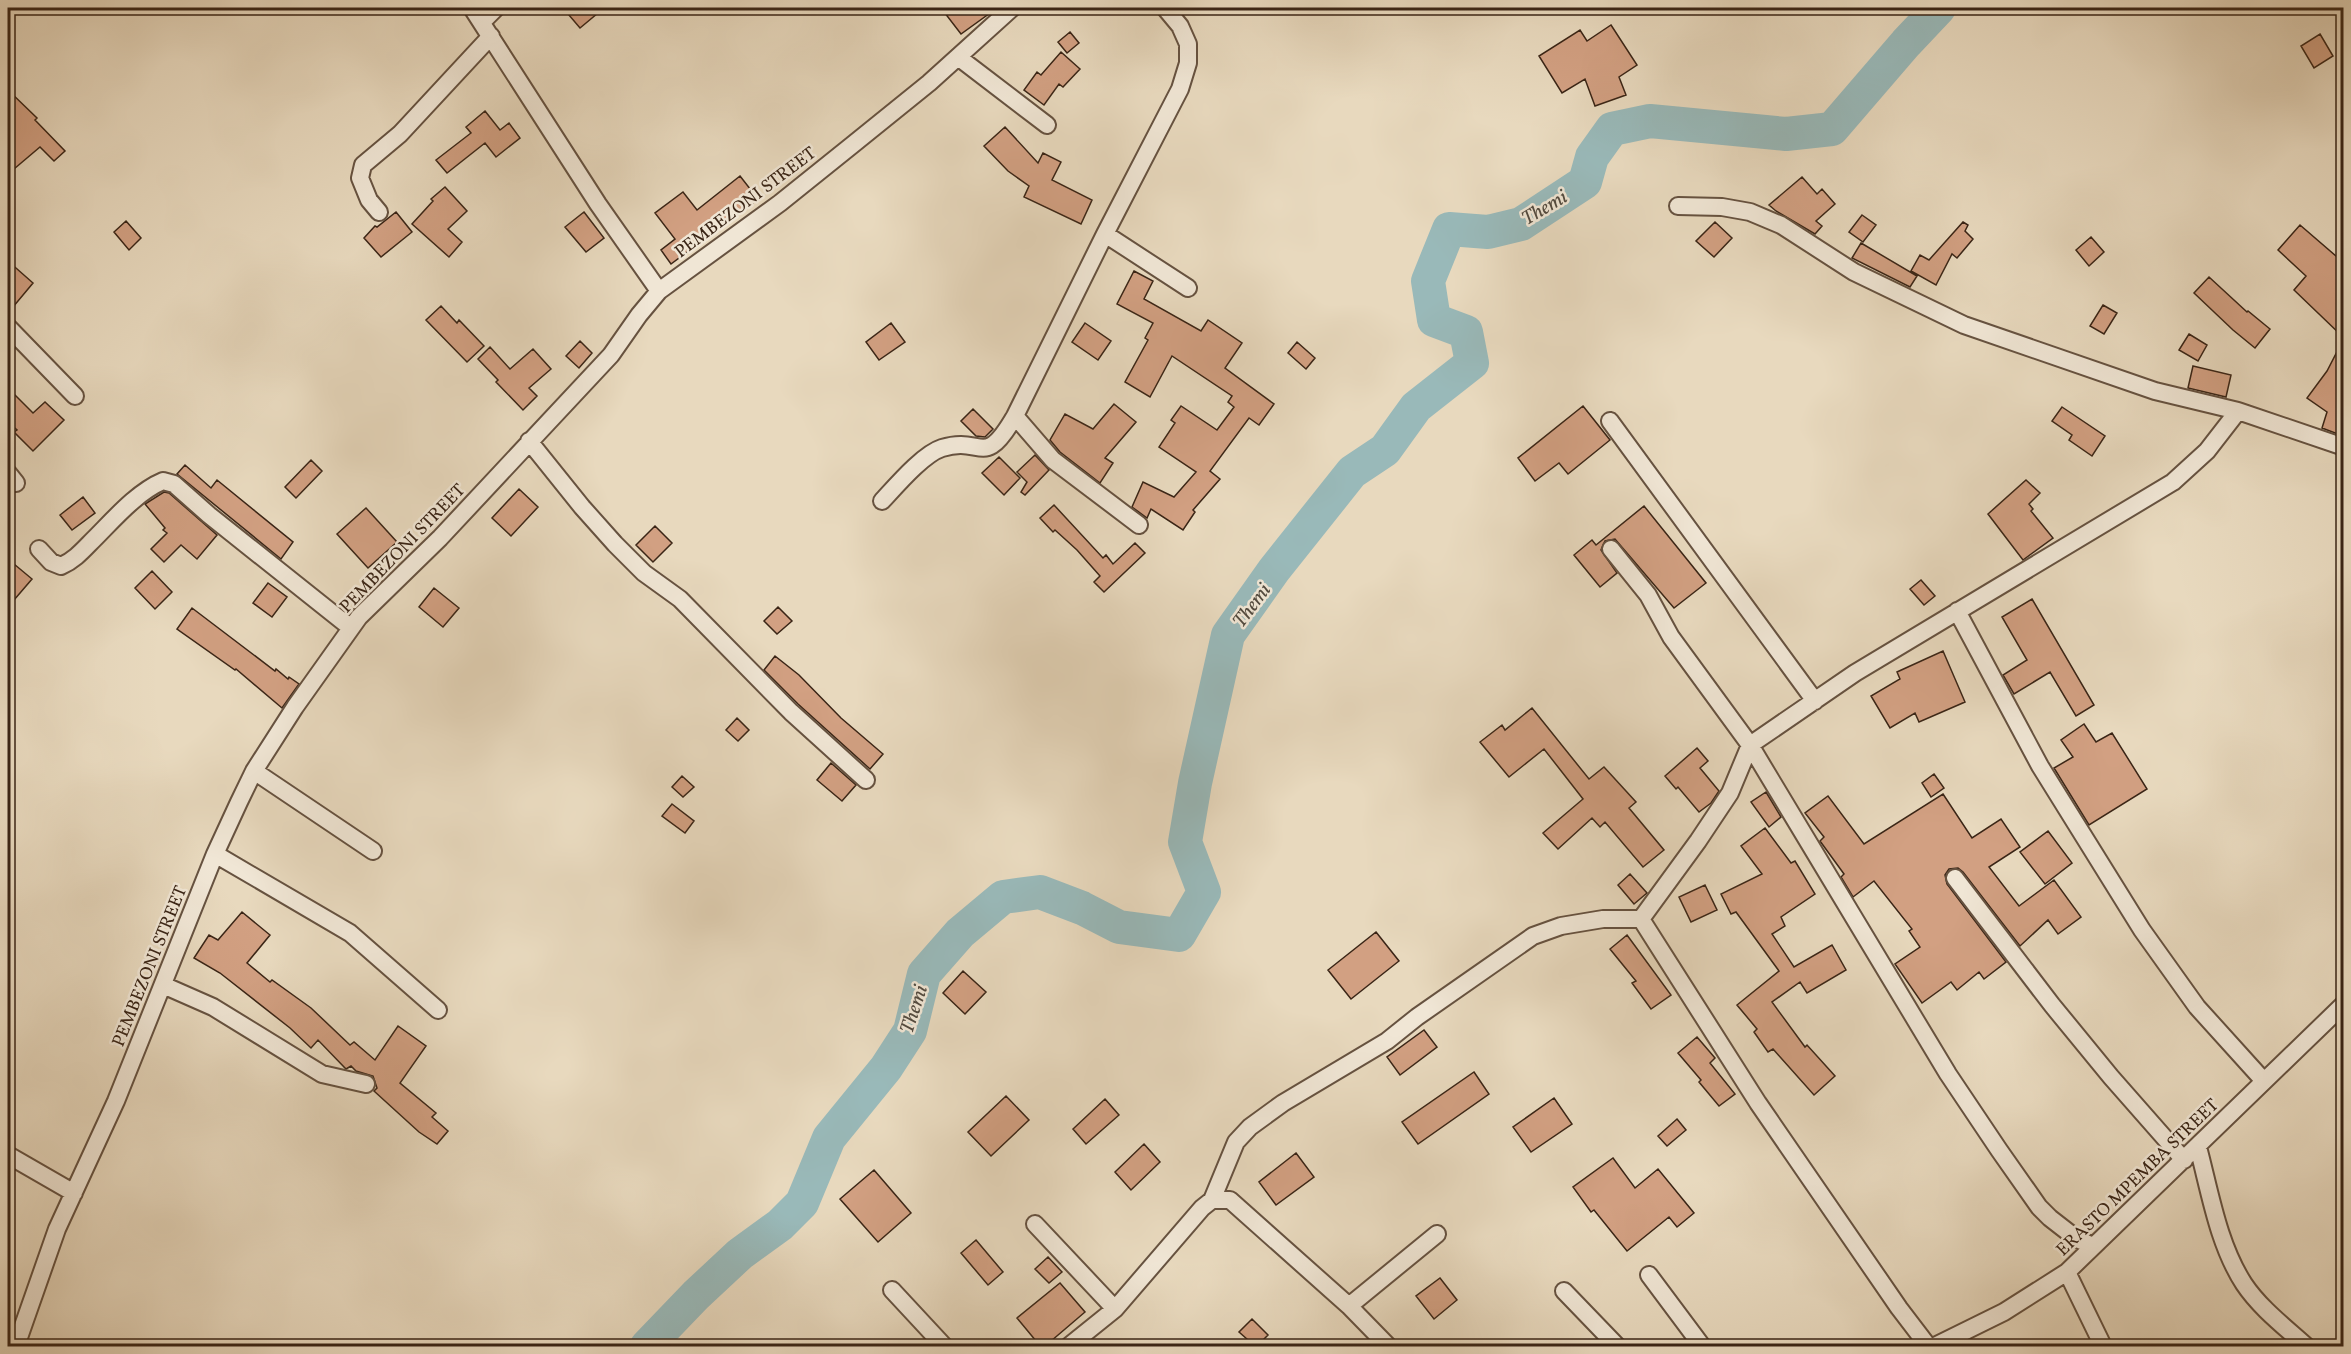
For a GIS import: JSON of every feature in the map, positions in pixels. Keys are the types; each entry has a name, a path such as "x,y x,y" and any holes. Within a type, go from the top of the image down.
{"street":[{"path":"472,8 598,204 659,291"},
{"path":"379,212 369,200 360,178 363,165 400,134 486,29 496,8"},
{"name":"PEMBEZONI STREET","path":"16,1347 57,1229 116,1101 215,854 254,771 295,707 359,617 440,538 611,355 659,291 780,203 929,83 1012,8"},
{"path":"882,501 915,467 940,449 962,445 982,450 994,445 1005,434 1180,89 1188,63 1188,44 1180,26 1165,8"},
{"path":"958,57 1047,125"},
{"path":"1678,206 1722,207 1750,212 1781,225 1854,272 1964,325 2155,391 2238,411 2343,447"},
{"path":"1105,234 1188,288"},
{"path":"8,327 75,396"},
{"path":"1069,1347 1115,1309 1202,1208 1212,1200 1236,1142 1250,1127 1283,1103 1386,1041 1533,936 1561,926 1641,918 1731,793 1750,745 1855,673 2173,482 2207,451 2238,411"},
{"path":"1015,416 1053,460 1138,525"},
{"path":"1610,421 1815,700"},
{"path":"529,441 615,544 644,573 680,599 790,712 866,780"},
{"path":"39,549 51,562 61,566 72,561 114,518 154,485 163,481 174,484 217,522 351,628"},
{"path":"1611,549 1648,595 1671,637 1750,745 1948,1074 1999,1150 2039,1207 2077,1239 2092,1246"},
{"path":"1957,611 2040,766 2142,930 2198,1007 2264,1080"},
{"path":"254,771 373,851"},
{"path":"215,854 350,933 438,1010"},
{"path":"1954,878 2052,1005 2184,1160"},
{"path":"1641,918 1758,1103 1928,1347"},
{"path":"163,985 213,1007 322,1074 366,1084"},
{"name":"ERASTO MPEMBA STREET","path":"1935,1347 2004,1312 2067,1272 2343,1004"},
{"path":"2198,1147 2230,1259 2244,1284 2261,1305 2306,1347"},
{"path":"8,1155 74,1193"},
{"path":"1212,1200 1230,1200 1241,1207 1349,1306 1388,1347"},
{"path":"1035,1224 1115,1309"},
{"path":"1349,1306 1437,1234"},
{"path":"2067,1272 2103,1347"},
{"path":"1649,1275 1702,1347"},
{"path":"892,1290 944,1347"},
{"path":"1564,1291 1617,1347"}],"building":[{"path":"563,8 604,8 580,28"},
{"path":"941,8 997,8 961,34"},
{"path":"1611,25 1637,65 1619,77 1626,95 1595,106 1585,79 1562,93 1539,56 1580,30 1587,41"},
{"path":"1070,32 1079,43 1067,53 1058,42"},
{"path":"2320,34 2333,56 2314,68 2301,46"},
{"path":"1061,52 1080,69 1063,87 1059,84 1044,105 1024,90 1037,72 1041,75"},
{"path":"8,90 37,118 35,120 65,151 54,161 40,147 14,169 8,161"},
{"path":"485,111 500,130 509,123 520,138 496,157 485,143 447,173 436,160 471,133 466,127"},
{"path":"1005,127 1038,163 1043,153 1061,162 1052,180 1092,200 1081,224 1024,197 1029,186 1008,171 984,146"},
{"path":"740,176 758,199 671,264 661,250 675,239 655,213 683,192 697,210"},
{"path":"1802,177 1817,194 1822,189 1835,204 1816,221 1822,226 1815,234 1769,205"},
{"path":"445,187 467,211 448,229 462,242 449,257 412,224 433,201 431,199"},
{"path":"396,212 412,232 381,257 364,238 375,226 377,227"},
{"path":"584,212 604,238 586,252 565,227"},
{"path":"1862,215 1876,225 1863,242 1849,232"},
{"path":"126,221 141,238 129,250 114,232"},
{"path":"1715,222 1732,238 1714,257 1696,241"},
{"path":"1963,222 1968,225 1965,231 1973,239 1957,258 1952,254 1936,285 1911,271 1920,255 1929,260"},
{"path":"2300,225 2336,256 2343,250 2343,337 2294,290 2306,276 2278,250"},
{"path":"2091,237 2104,252 2089,266 2076,250"},
{"path":"1861,243 1917,276 1910,287 1852,258"},
{"path":"8,261 33,283 8,313"},
{"path":"1134,271 1153,281 1144,299 1201,331 1208,320 1242,343 1225,368 1274,404 1259,425 1249,418 1210,471 1220,479 1193,510 1195,512 1183,530 1151,509 1147,518 1132,507 1143,482 1174,497 1196,472 1159,447 1175,423 1171,420 1181,406 1217,430 1234,407 1228,402 1232,396 1172,356 1150,397 1125,382 1148,340 1145,338 1153,323 1117,304"},
{"path":"2209,277 2247,312 2270,329 2255,348 2194,293"},
{"path":"2103,305 2117,313 2104,334 2090,326"},
{"path":"441,306 457,323 459,320 484,346 467,362 426,320"},
{"path":"891,323 905,342 879,360 866,342"},
{"path":"1085,323 1111,341 1098,360 1072,342"},
{"path":"2189,334 2207,345 2198,361 2179,350"},
{"path":"2343,340 2343,436 2322,428 2327,412 2307,398 2327,371"},
{"path":"580,341 592,353 579,368 566,356"},
{"path":"1297,342 1315,358 1306,369 1288,353"},
{"path":"490,347 510,369 533,349 551,369 529,388 537,396 523,410 478,359"},
{"path":"2193,366 2231,375 2226,397 2188,388"},
{"path":"8,388 33,413 45,402 64,420 33,451 14,432 17,430 8,422"},
{"path":"1114,404 1136,422 1105,458 1113,463 1100,483 1060,452 1050,440 1065,414 1093,429"},
{"path":"1583,406 1610,440 1568,474 1559,463 1535,481 1518,458"},
{"path":"2062,407 2105,436 2092,456 2069,440 2072,435 2052,421"},
{"path":"973,409 993,429 985,437 976,436 961,421"},
{"path":"1035,455 1049,470 1025,495 1021,492 1027,482 1017,472"},
{"path":"999,457 1020,478 1004,495 982,473"},
{"path":"311,460 322,471 296,498 285,487"},
{"path":"185,465 211,488 217,480 293,542 281,559 177,474"},
{"path":"2026,480 2040,493 2029,504 2033,509 2031,511 2053,538 2023,560 1988,514"},
{"path":"519,489 538,507 511,536 492,518"},
{"path":"164,492 169,493 217,535 197,559 181,545 164,562 151,549 167,533 145,504"},
{"path":"83,497 95,513 72,530 60,515"},
{"path":"1054,505 1103,558 1106,555 1113,564 1135,543 1145,553 1104,592 1094,582 1100,576 1077,550 1055,530 1053,532 1040,518"},
{"path":"1644,506 1706,583 1674,608 1615,539 1605,541 1601,550 1617,573 1600,587 1574,555 1592,540 1596,545"},
{"path":"366,508 397,542 368,568 337,534"},
{"path":"655,526 672,543 653,562 636,545"},
{"path":"8,559 32,579 8,607"},
{"path":"152,571 172,592 155,609 135,588"},
{"path":"1921,580 1935,596 1924,605 1910,589"},
{"path":"268,583 287,597 272,617 253,603"},
{"path":"434,588 459,608 443,627 419,607"},
{"path":"2032,599 2094,705 2076,716 2050,672 2014,694 2003,675 2027,660 2002,617"},
{"path":"778,607 792,621 777,634 764,621"},
{"path":"192,608 275,671 276,669 288,679 289,677 299,684 282,708 236,669 177,629"},
{"path":"1943,651 1965,702 1919,722 1915,713 1890,728 1871,696 1900,679 1897,672"},
{"path":"775,656 799,675 841,718 883,754 870,769 764,670"},
{"path":"1532,708 1589,779 1604,767 1636,802 1629,808 1664,850 1643,867 1605,822 1600,827 1592,818 1558,849 1543,833 1583,799 1544,749 1509,777 1480,742 1502,725 1505,730"},
{"path":"737,718 749,730 738,741 726,730"},
{"path":"2084,724 2096,742 2112,733 2147,789 2089,825 2054,768 2073,757 2061,740"},
{"path":"1697,748 1708,761 1700,768 1719,791 1711,803 1699,812 1678,787 1676,789 1665,776"},
{"path":"831,763 856,785 842,801 817,780"},
{"path":"1934,774 1944,788 1931,797 1922,783"},
{"path":"682,776 694,787 683,797 672,787"},
{"path":"1766,792 1781,817 1769,827 1751,802"},
{"path":"1943,794 1972,838 2001,819 2020,847 1989,867 2019,906 2054,880 2081,917 2058,934 2048,920 2020,946 1963,872 1958,868 1949,869 1945,875 1947,884 2006,962 1984,979 1979,972 1957,990 1951,982 1922,1003 1895,964 1920,947 1909,931 1912,929 1874,881 1853,897 1841,877 1844,874 1820,841 1824,837 1805,813 1828,796 1864,844"},
{"path":"672,804 694,821 685,833 662,816"},
{"path":"1765,828 1791,863 1795,861 1815,894 1781,917 1785,926 1772,934 1794,967 1832,945 1846,970 1807,993 1800,982 1772,1002 1805,1047 1807,1045 1835,1076 1814,1095 1773,1049 1768,1052 1754,1032 1757,1029 1737,1005 1779,971 1736,912 1731,914 1721,894 1762,874 1741,846"},
{"path":"2048,831 2072,863 2045,884 2020,852"},
{"path":"1630,874 1647,893 1634,904 1618,885"},
{"path":"1705,885 1717,910 1691,922 1679,897"},
{"path":"242,912 270,935 247,963 270,982 272,980 311,1008 350,1045 354,1042 375,1060 398,1026 426,1046 400,1083 436,1113 432,1117 448,1131 437,1144 419,1132 374,1091 377,1088 373,1076 356,1071 351,1066 346,1069 318,1040 311,1048 290,1028 220,973 194,958 209,935 218,940"},
{"path":"1376,932 1399,961 1351,999 1328,970"},
{"path":"1627,935 1671,995 1651,1009 1632,983 1636,981 1610,949"},
{"path":"963,971 986,992 965,1014 943,993"},
{"path":"1424,1030 1437,1047 1400,1075 1387,1057"},
{"path":"1697,1037 1715,1058 1710,1063 1735,1094 1719,1106 1678,1053"},
{"path":"1474,1072 1489,1094 1418,1144 1402,1122"},
{"path":"1006,1096 1029,1120 991,1156 968,1132"},
{"path":"1554,1098 1572,1124 1531,1152 1513,1127"},
{"path":"1105,1099 1119,1115 1086,1144 1073,1129"},
{"path":"1677,1119 1686,1130 1667,1146 1658,1136"},
{"path":"1144,1144 1160,1162 1131,1190 1115,1172"},
{"path":"1296,1153 1314,1177 1276,1205 1259,1182"},
{"path":"1613,1158 1635,1188 1658,1169 1694,1213 1677,1227 1669,1217 1627,1251 1594,1210 1591,1212 1573,1187"},
{"path":"874,1170 911,1213 878,1242 840,1199"},
{"path":"976,1240 1003,1272 988,1285 961,1253"},
{"path":"1048,1257 1062,1272 1049,1283 1035,1269"},
{"path":"1440,1278 1457,1300 1434,1319 1416,1296"},
{"path":"1060,1283 1085,1312 1044,1347 1041,1347 1017,1318"},
{"path":"1252,1319 1268,1335 1256,1347 1239,1332"}],"waterway":[{"name":"Themi","path":"647,1346 740,1254 780,1225 802,1203 829,1138 886,1068 910,1031 924,974 960,933 1003,897 1040,892 1082,908 1119,927 1179,935 1204,892 1185,842 1195,783 1228,635 1274,570 1352,472 1385,450 1416,407 1472,363 1466,332 1434,320 1428,281 1449,229 1488,232 1521,224 1585,182 1592,157 1612,129 1650,121 1786,134 1832,129 1939,8"}]}
